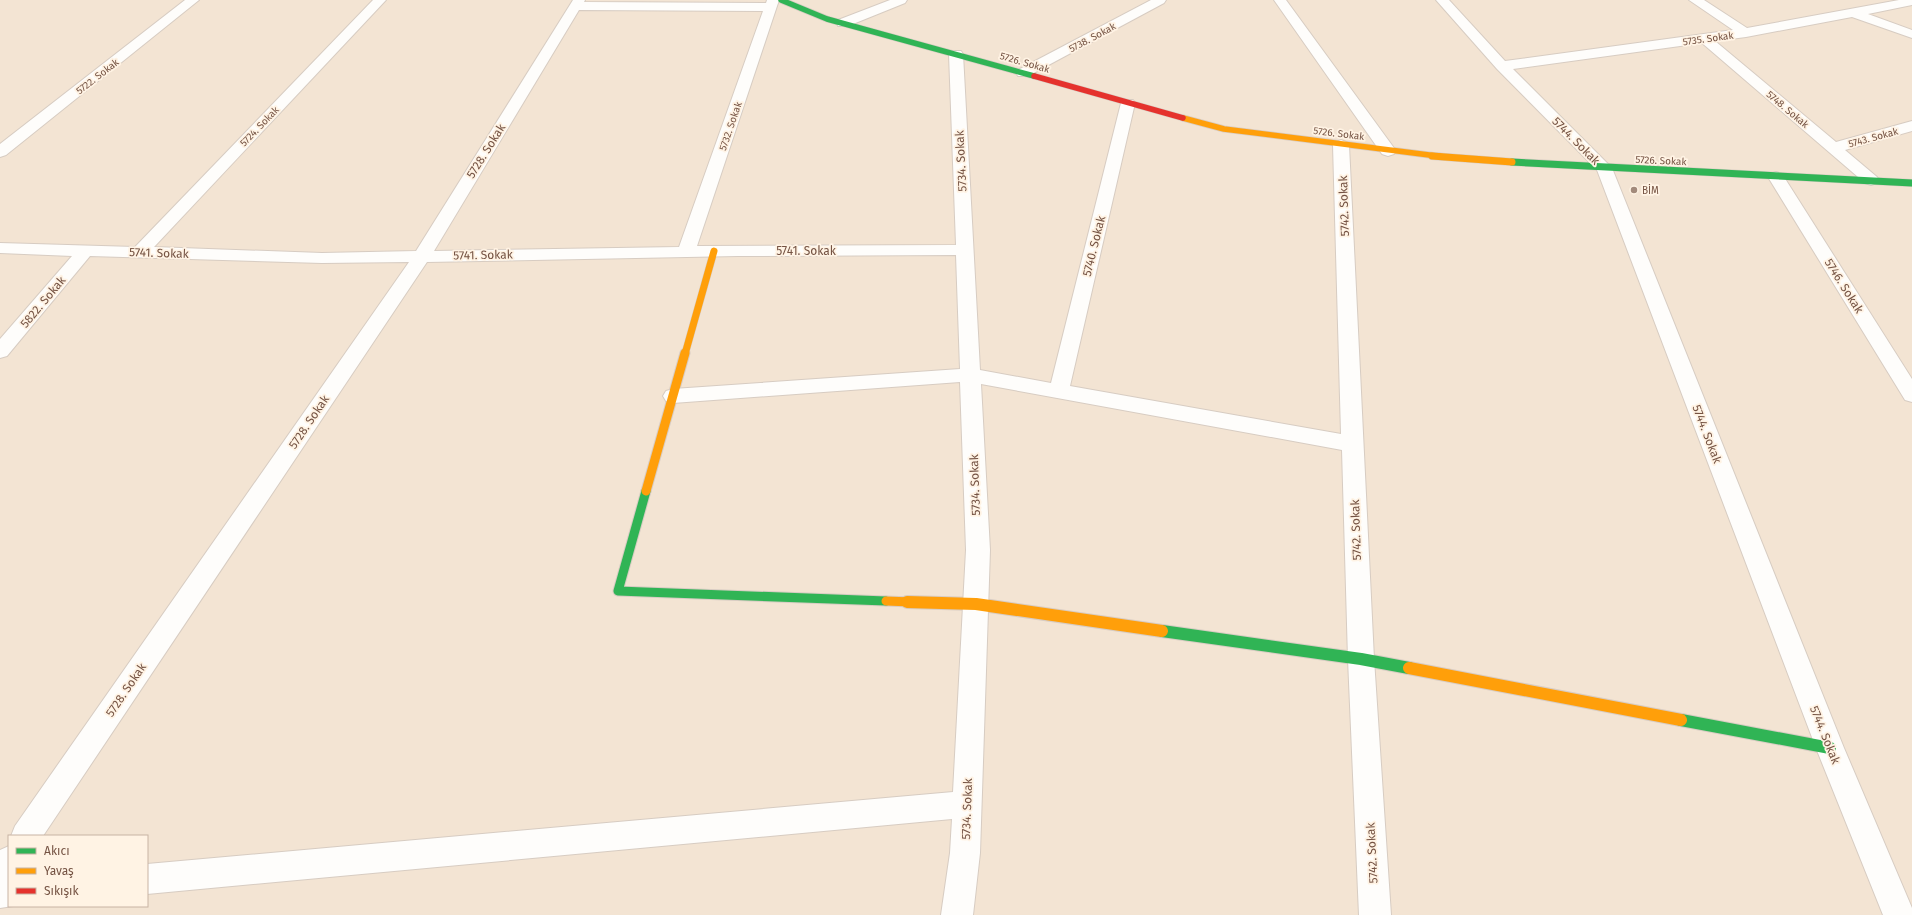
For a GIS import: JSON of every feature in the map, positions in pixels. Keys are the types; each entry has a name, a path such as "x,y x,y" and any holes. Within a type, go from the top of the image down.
{"street":[{"name":"5722. Sokak","path":"0,152 193,0"},
{"name":"5724. Sokak","path":"139,253 380,0"},
{"path":"843,23 901,0"},
{"name":"5738. Sokak","path":"1023,73 1160,0"},
{"path":"1280,0 1388,150"},
{"name":"5744. Sokak","path":"1442,0 1502,66 1604,168 1830,748 1899,915"},
{"path":"1695,0 1746,33"},
{"name":"5735. Sokak","path":"1502,66 1746,33 1855,14 1912,1"},
{"path":"577,3 775,2"},
{"name":"5726. Sokak","path":"775,2 827,19 1224,129 1430,156 1604,168 1912,183"},
{"name":"5732. Sokak","path":"686,252 775,2"},
{"name":"5728. Sokak","path":"27,835 422,256 577,3"},
{"path":"1855,14 1912,34"},
{"name":"5748. Sokak","path":"1705,39 1871,180"},
{"name":"5734. Sokak","path":"956,54 978,550 965,853 957,915"},
{"name":"5740. Sokak","path":"1059,390 1128,103"},
{"name":"5743. Sokak","path":"1834,148 1912,126"},
{"name":"5742. Sokak","path":"1341,144 1361,659 1375,915"},
{"name":"5746. Sokak","path":"1776,177 1912,395"},
{"name":"5741. Sokak","path":"0,248 322,258 714,251 965,250"},
{"name":"5822. Sokak","path":"0,352 85,251"},
{"path":"714,251 618,590 976,604 1361,659 1830,748"},
{"path":"673,396 970,375 1353,444"},
{"path":"148,879 967,804"},
{"path":"0,874 8,862"}],"shaded area":[{"path":"0,0 1912,0 1912,915 0,915"}],"traffic: fast":[{"path":"781,0 827,19 1034,76"},
{"path":"1512,162 1912,183"},
{"path":"646,491 618,591 886,601"},
{"path":"1162,631 1361,659 1409,668"},
{"path":"1681,720 1830,748"}],"traffic: slow":[{"path":"1183,118 1224,129 1430,156 1512,162"},
{"path":"646,491 714,251"},
{"path":"886,601 976,604 1162,631"},
{"path":"1409,668 1681,720"}],"traffic: jam":[{"path":"1034,76 1183,118"}],"place":[{"name":"BİM","path":"1634,190"}]}
